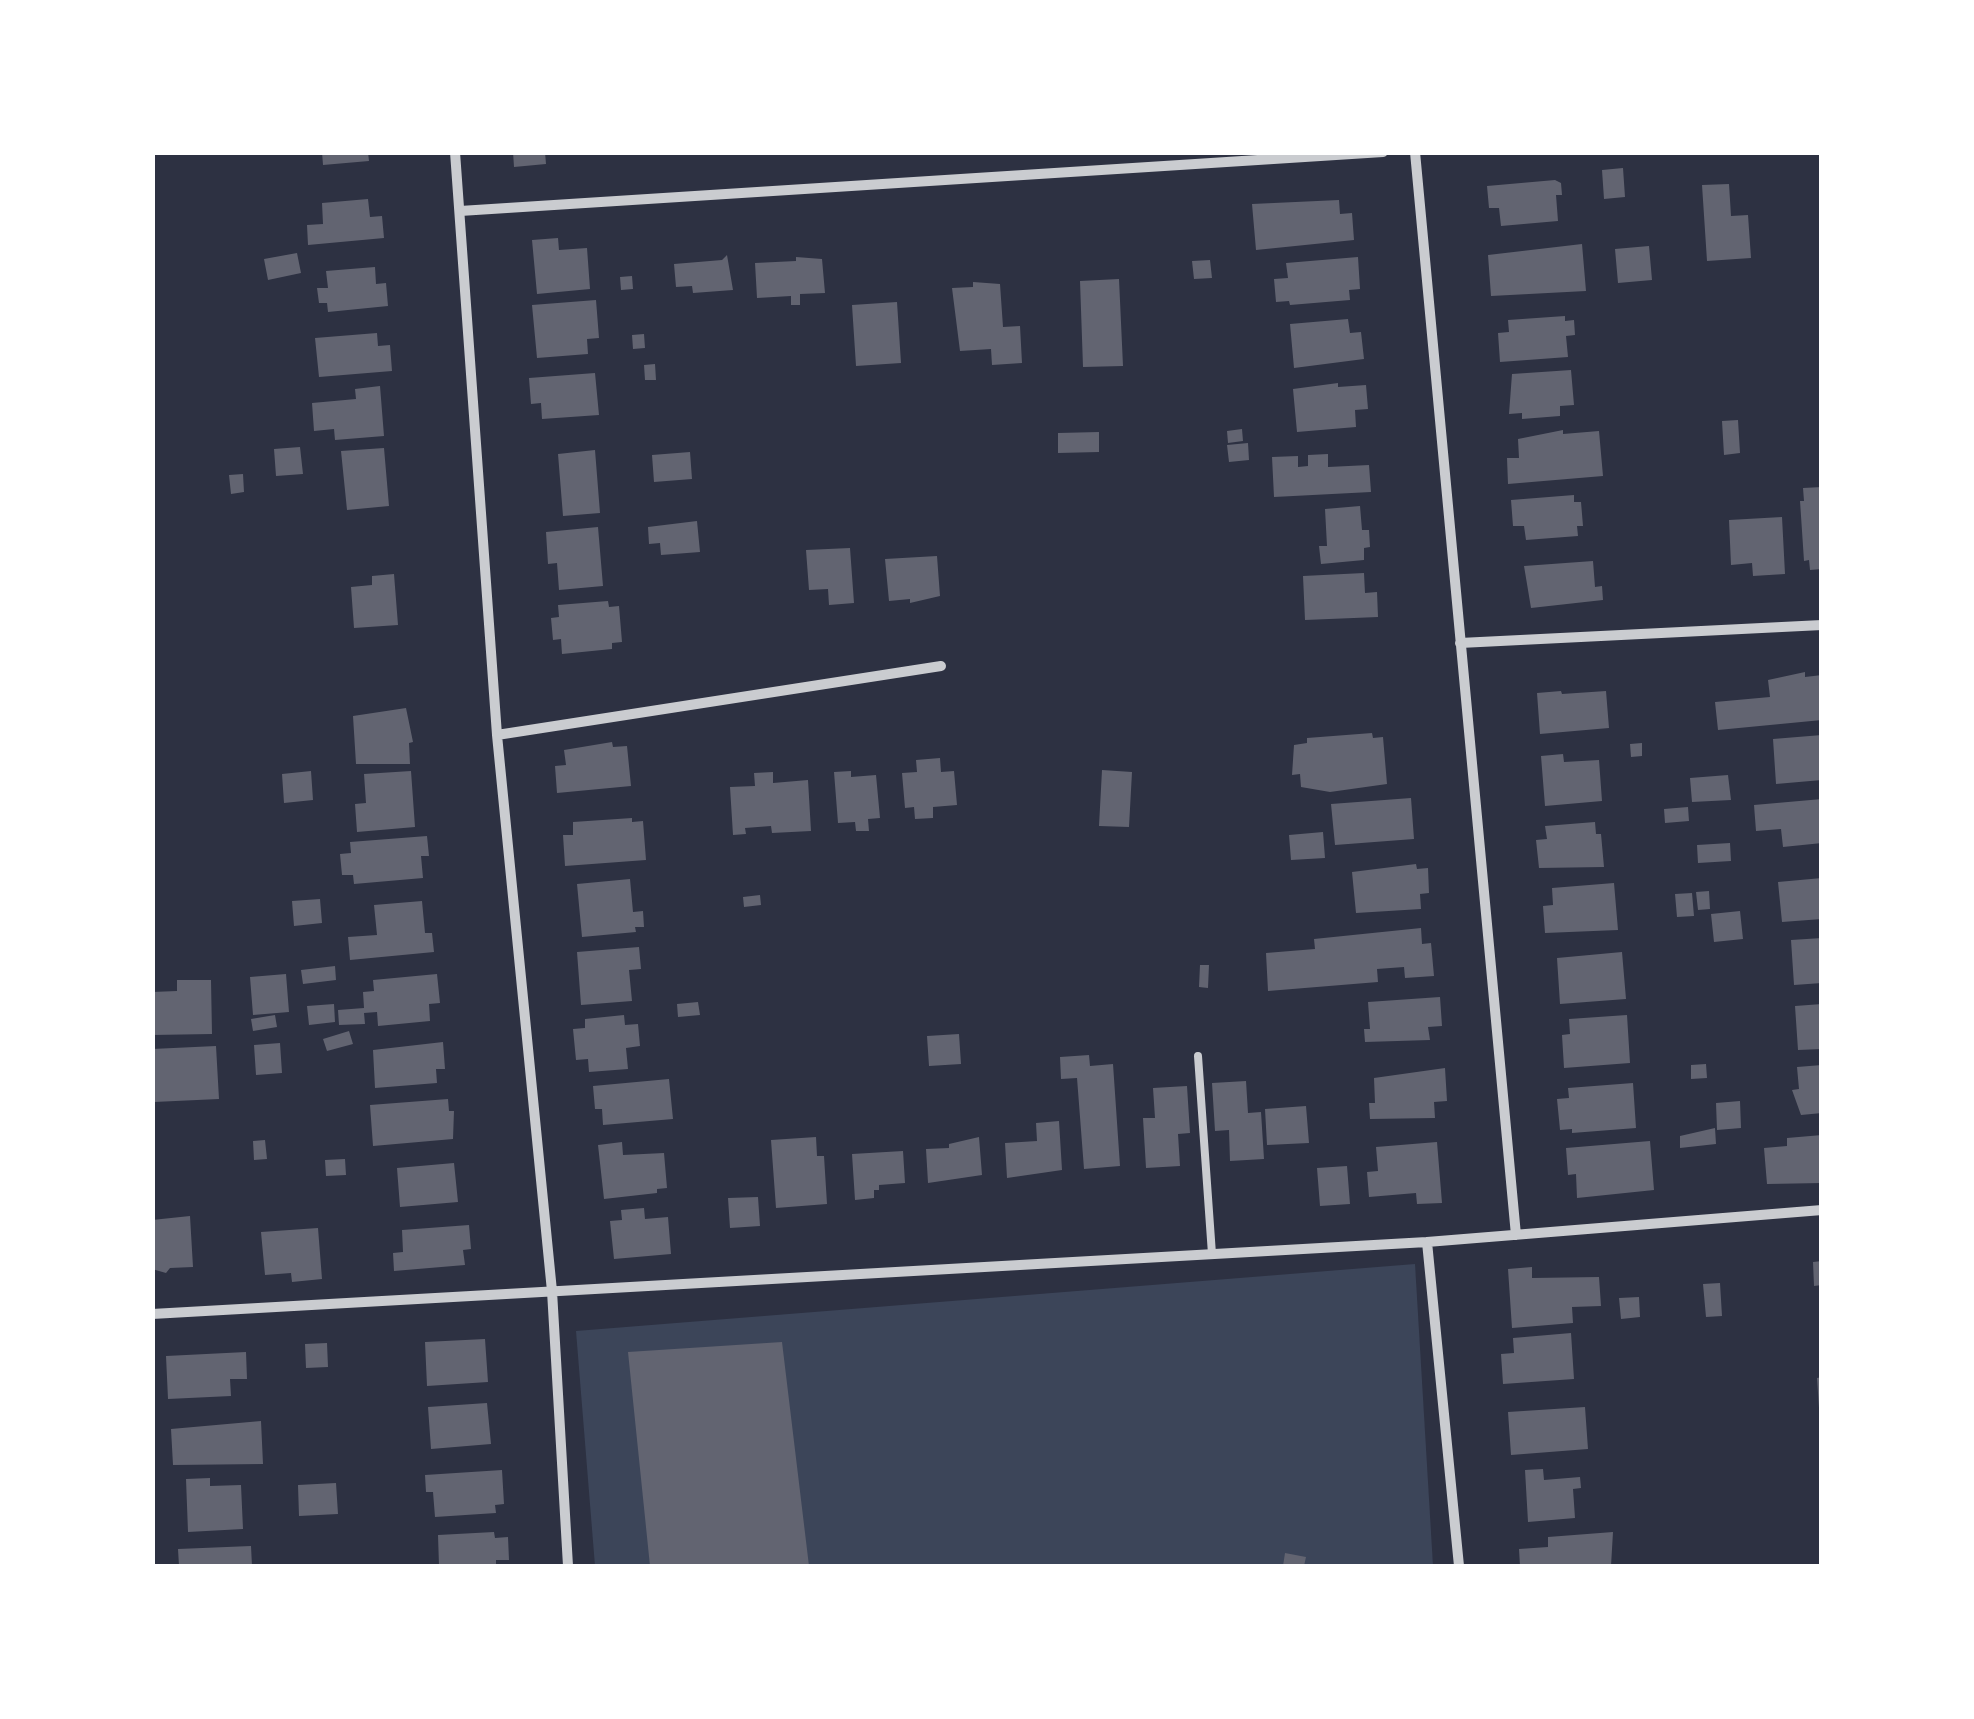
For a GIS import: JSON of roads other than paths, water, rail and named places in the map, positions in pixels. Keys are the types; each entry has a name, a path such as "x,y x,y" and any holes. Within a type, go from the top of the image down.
{"street":[{"path":"455,152 498,735 552,1291 568,1566"},
{"path":"460,210 1383,152"},
{"path":"1415,152 1516,1235"},
{"path":"1460,643 1822,625"},
{"path":"498,735 941,666"},
{"path":"152,1314 1427,1242 1822,1210"},
{"path":"1427,1242 1459,1566"}],"lane":[{"path":"1198,1056 1212,1254"}]}
